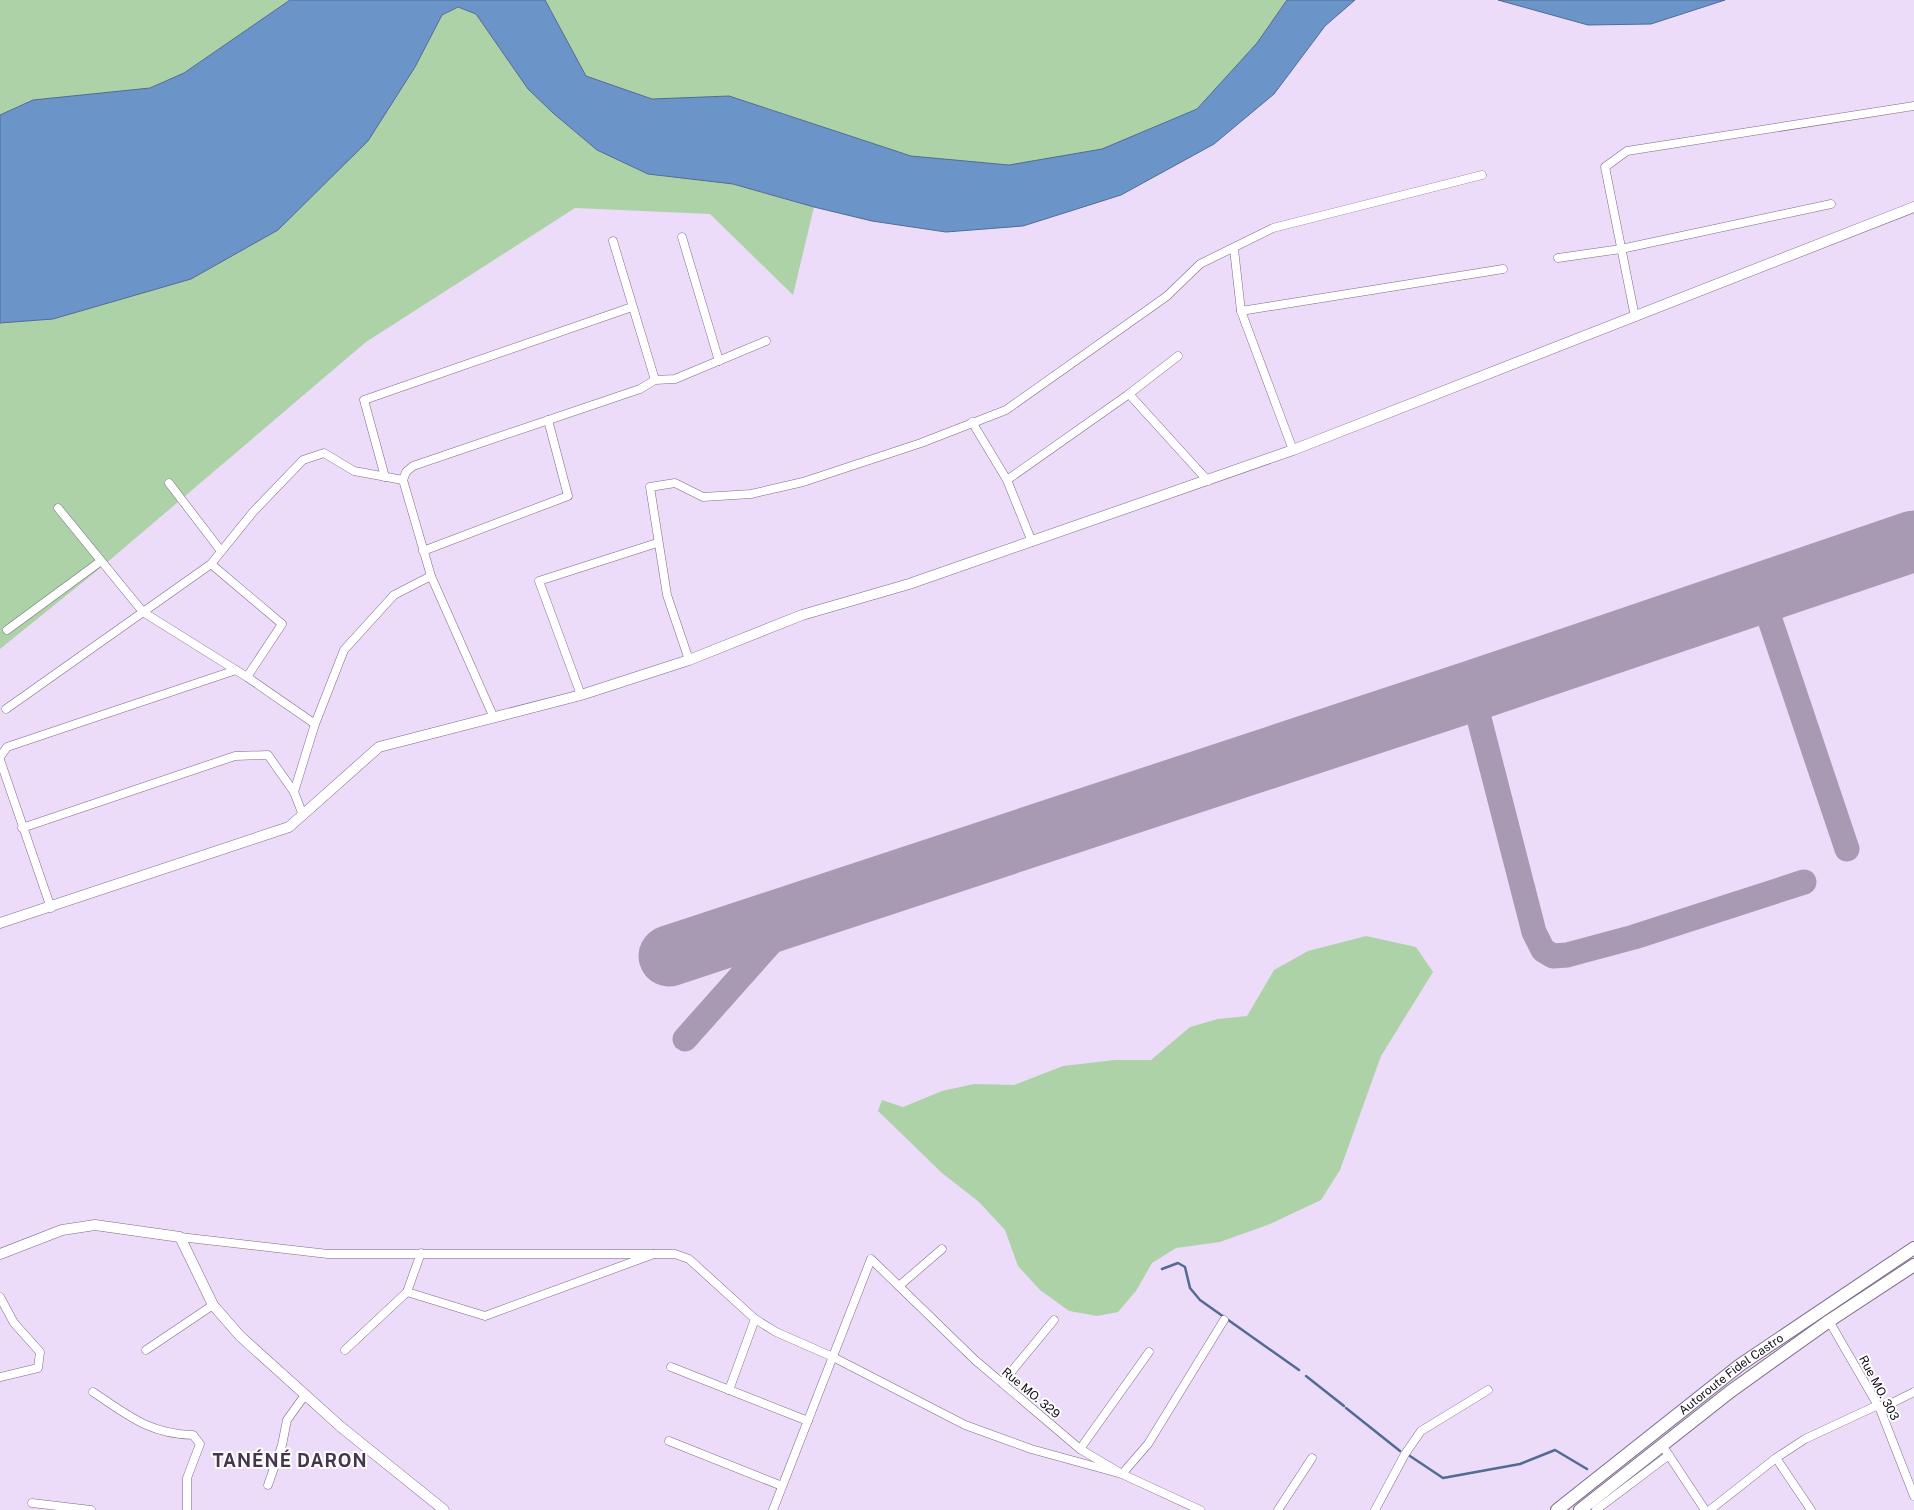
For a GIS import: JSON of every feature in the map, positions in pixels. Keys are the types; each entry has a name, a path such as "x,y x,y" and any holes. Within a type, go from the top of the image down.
{"highway":[{"name":"Autoroute Fidel Castro","path":"1557,1510 1740,1365 1914,1248"},
{"name":"Autoroute Fidel Castro","path":"1580,1510 1666,1451 1732,1391 1829,1321 1914,1265"}],"street":[{"path":"1634,317 1605,167 1627,151 1914,106"},
{"path":"688,660 666,594 650,487 675,483 703,497 751,494 803,482 921,443 1006,410 1167,296 1200,264 1234,249 1273,228 1482,176"},
{"path":"1558,258 1621,249 1831,204"},
{"path":"0,924 289,827 380,747 581,695 688,660 802,615 909,584 1208,481 1293,450 1914,207"},
{"path":"682,237 719,361"},
{"path":"613,242 655,380"},
{"path":"1234,249 1241,311 1293,450"},
{"path":"1241,311 1503,269"},
{"path":"385,477 364,400 632,307"},
{"path":"494,718 431,576 403,480 406,472 413,466 640,388 655,380 675,379 766,341"},
{"path":"1007,480 1129,394 1178,356"},
{"path":"1129,394 1208,481"},
{"path":"423,550 568,496 548,420"},
{"path":"972,422 1007,480 1032,542"},
{"path":"6,709 211,564 253,512 302,460 324,453 354,471 403,480"},
{"path":"169,483 221,551"},
{"path":"58,508 143,612 247,677 315,724"},
{"path":"581,695 539,580 657,543"},
{"path":"7,630 101,560"},
{"path":"211,564 282,624 247,677"},
{"path":"294,792 315,724 344,650 394,595 431,576"},
{"path":"51,908 22,828 0,759 7,747 236,670"},
{"path":"22,828 235,756 268,755 294,792 303,816"},
{"path":"0,1254 62,1230 95,1225 328,1254 660,1252 675,1254 689,1259 755,1318 776,1332 833,1357 965,1425 1030,1449 1122,1474 1148,1444 1224,1320"},
{"path":"180,1237 213,1305 240,1336 341,1427 444,1510"},
{"path":"899,1286 942,1250"},
{"path":"407,1292 485,1316 660,1252"},
{"path":"345,1350 407,1292 421,1253"},
{"name":"Rue MO. 329","path":"833,1357 871,1259 975,1360 1080,1449 1122,1474 1200,1510"},
{"path":"0,1297 14,1323 40,1352 38,1368 0,1378"},
{"path":"146,1350 213,1305"},
{"path":"729,1390 755,1318"},
{"path":"1002,1383 1054,1320"},
{"name":"Rue MO. 303","path":"1829,1321 1879,1408 1914,1496"},
{"path":"1080,1449 1149,1352"},
{"path":"773,1510 833,1357"},
{"path":"671,1367 808,1421"},
{"path":"1374,1510 1405,1454 1421,1431 1488,1390"},
{"path":"93,1392 139,1423 170,1434 193,1435 200,1444 187,1478 187,1510"},
{"path":"1710,1510 1776,1458 1805,1439 1914,1392"},
{"path":"268,1485 282,1445 287,1420 305,1395"},
{"path":"669,1440 782,1486"},
{"path":"1596,1510 1666,1451 1705,1510"},
{"path":"1278,1510 1312,1458"},
{"path":"1776,1458 1811,1510"},
{"path":"32,1503 91,1510"}],"green space":[{"path":"0,0 290,0 184,73 150,88 33,100 0,115"},
{"path":"545,0 1287,0 1257,43 1197,109 1102,149 1009,165 911,156 729,96 652,99 585,76"},
{"path":"458,7 476,14 528,89 597,150 648,174 733,184 814,207 793,295 710,214 575,208 366,342 104,565 0,649 0,323 53,319 191,279 278,230 415,67 442,15"},
{"path":"1366,936 1416,947 1433,972 1381,1056 1340,1170 1321,1200 1270,1224 1220,1242 1176,1248 1152,1263 1136,1291 1118,1312 1097,1316 1069,1311 1040,1290 1018,1266 1005,1230 979,1202 942,1173 878,1111 882,1100 903,1107 942,1091 974,1084 1014,1085 1063,1066 1115,1060 1151,1060 1190,1027 1218,1019 1247,1016 1274,970 1308,951"}],"water":[{"path":"290,0 545,0 586,76 652,99 729,96 911,156 1009,165 1102,149 1197,109 1257,43 1287,0 1355,0 1325,26 1274,94 1214,144 1121,195 1023,226 946,232 872,221 733,184 648,174 597,150 553,113 528,89 476,14 458,7 442,15 415,67 368,141 278,230 191,279 53,319 0,323 0,115 33,100 150,88 184,73"},
{"path":"1498,0 1725,0 1651,24 1588,25"}],"waterway":[{"path":"1162,1269 1178,1263 1185,1267 1190,1288 1200,1300 1299,1370"},
{"path":"1306,1376 1344,1406"},
{"path":"1346,1408 1400,1451"},
{"path":"1410,1456 1443,1478 1520,1464 1555,1450 1587,1469"}],"taxiway":[{"path":"1761,593 1847,849"},
{"path":"1472,691 1534,932 1543,950 1553,956 1567,955 1634,937 1804,882"},
{"path":"685,1039 782,930 790,922 812,908"}],"runway":[{"path":"669,956 1472,691 1914,541"}],"district":[{"name":"TANÉNÉ DARON","path":"290,1461"}]}
